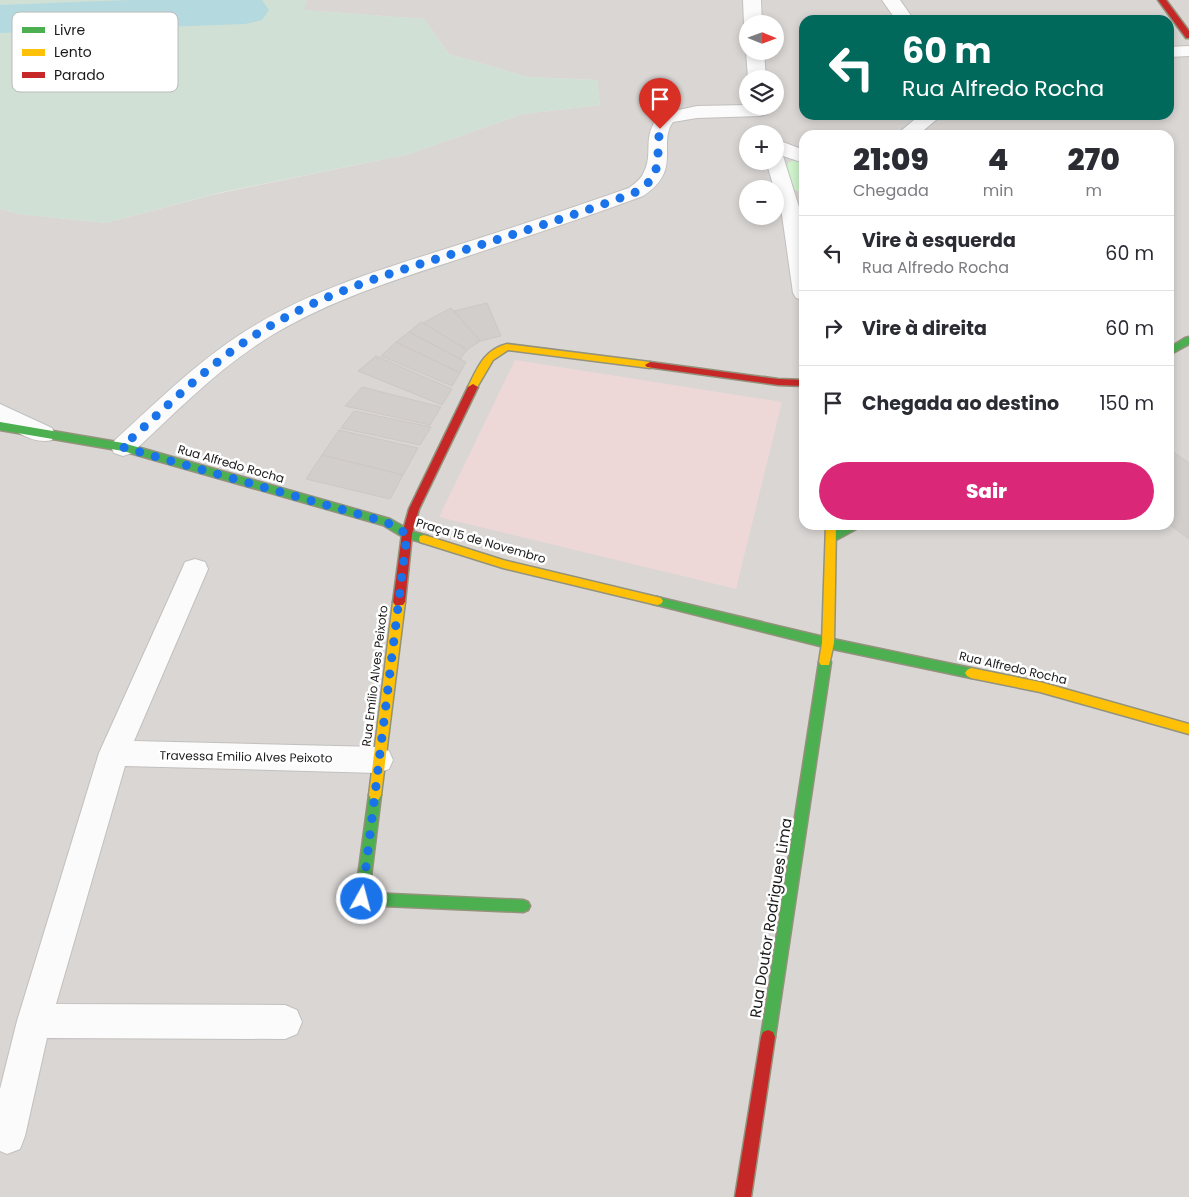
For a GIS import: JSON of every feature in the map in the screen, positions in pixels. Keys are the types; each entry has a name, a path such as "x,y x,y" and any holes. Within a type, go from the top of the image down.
{"street":[{"path":"752,0 753,15"},
{"path":"891,0 902,15"},
{"path":"1162,0 1174,15"},
{"path":"1174,15 1188,33"},
{"path":"1174,52 1189,51"},
{"path":"122,447 198,378 264,329 319,300 375,279 626,196 644,187 654,175 658,164 659,137 664,120 688,113 739,109"},
{"path":"912,130 926,120"},
{"path":"784,149 799,155"},
{"path":"780,170 798,211 799,225"},
{"path":"1174,342 1188,340"},
{"path":"1174,349 1188,340"},
{"name":"Praça 15 de Novembro","path":"799,383 778,382 507,347 495,351 487,358 414,509 407,534 503,564 828,643"},
{"path":"0,412 43,434"},
{"name":"Rua Alfredo Rocha","path":"0,426 122,447 386,522 407,534"},
{"path":"828,643 831,530"},
{"path":"832,537 845,530"},
{"name":"Rua Emílio Alves Peixoto","path":"407,534 362,899 523,906"},
{"path":"8,1136 34,1021 114,753 195,569"},
{"name":"Rua Alfredo Rocha","path":"828,643 1040,687 1189,729"},
{"name":"Rua Doutor Rodrigues Lima","path":"743,1197 828,643"},
{"name":"Travessa Emilio Alves Peixoto","path":"114,753 378,760"},
{"path":"34,1021 285,1022"}],"shaded area":[{"path":"307,0 1189,0 1189,1197 0,1197 0,209 18,214 106,223 212,195 409,154 523,114 600,105 597,80 528,77 449,54 424,19 303,10"},
{"path":"515,360 782,402 736,589 439,517"}],"green space":[{"path":"0,0 307,0 304,10 424,19 449,54 528,77 597,80 600,105 523,114 409,154 218,193 106,223 18,214 0,209"},
{"path":"794,160 799,160 799,191 790,187 786,171 788,163"}],"building":[{"path":"487,303 501,336 480,341 454,311"},
{"path":"451,308 480,341 467,350 423,323"},
{"path":"421,322 467,350 460,359 409,332"},
{"path":"409,332 466,362 460,373 396,342"},
{"path":"396,342 460,373 452,386 381,356"},
{"path":"376,356 452,389 442,405 358,371"},
{"path":"362,387 441,407 430,425 345,406"},
{"path":"354,411 431,427 420,445 341,428"},
{"path":"339,430 418,448 403,475 322,455"},
{"path":"1174,452 1189,463 1189,539 1174,528"},
{"path":"322,455 403,475 390,499 306,479"}],"waterway":[{"path":"178,12 245,10"},
{"path":"0,19 12,19"}],"traffic: fast":[{"path":"1174,349 1188,340"},
{"path":"0,426 123,447 386,522 407,534 424,539"},
{"path":"832,537 845,530"},
{"path":"657,601 828,643 971,673"},
{"path":"768,1037 825,662"},
{"path":"375,795 362,899 523,906"}],"traffic: slow":[{"path":"473,387 489,357 507,347 650,365"},
{"path":"825,662 828,643 831,530"},
{"path":"424,539 503,564 657,601"},
{"path":"375,795 399,602"},
{"path":"971,673 1040,687 1189,729"}],"traffic: jam":[{"path":"1162,0 1173,15"},
{"path":"1174,16 1189,36"},
{"path":"650,365 778,382 799,383"},
{"path":"399,602 407,534 414,509 473,387"},
{"path":"743,1197 768,1037"}],"route":[{"path":"362,899 407,534 386,522 122,447 198,378 240,346 264,329 319,300 425,262 636,192 650,182 654,175 658,164 660,129"}]}
